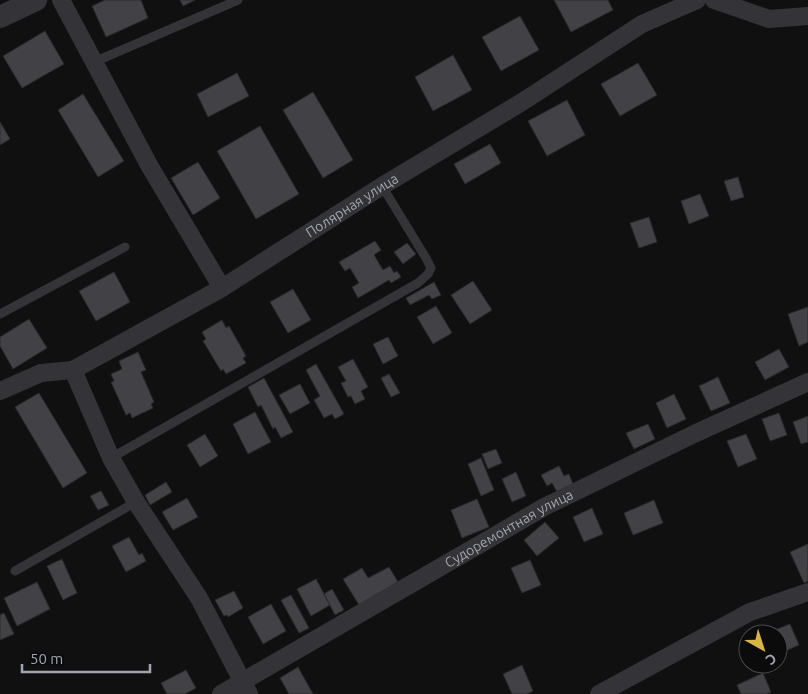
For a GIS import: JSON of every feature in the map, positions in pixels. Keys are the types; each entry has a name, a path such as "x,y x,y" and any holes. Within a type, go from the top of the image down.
{"street":[{"path":"0,17 36,0"},
{"path":"61,0 149,165 222,288"},
{"name":"Полярная улица","path":"1,387 41,373 73,370 222,288 382,186 522,102 642,24 697,0"},
{"path":"714,0 769,19 808,16"},
{"path":"73,370 111,458 136,502 199,598 246,688"},
{"name":"Судоремонтная улица","path":"221,694 246,688 546,506 694,434 808,382"},
{"path":"599,694 750,612 808,592"}],"lane":[{"path":"94,62 238,0"},
{"path":"111,458 418,282 428,274 431,268 426,258 382,186"},
{"path":"0,314 125,247"},
{"path":"15,571 136,502"}],"building":[{"path":"105,0 141,0 148,18 106,37 92,6"},
{"path":"180,0 195,0 183,6"},
{"path":"554,0 608,0 613,10 571,32"},
{"path":"520,16 539,50 501,71 482,37"},
{"path":"45,31 64,64 22,88 3,56"},
{"path":"453,55 472,90 433,111 415,77"},
{"path":"638,63 657,95 620,116 601,84"},
{"path":"237,73 249,96 208,117 197,94"},
{"path":"313,92 353,160 323,178 283,110"},
{"path":"83,94 124,161 98,177 58,110"},
{"path":"567,100 585,135 547,156 528,121"},
{"path":"0,122 10,139 0,145"},
{"path":"260,126 299,194 256,219 217,151"},
{"path":"490,144 501,163 465,184 454,164"},
{"path":"198,162 220,198 193,215 171,178"},
{"path":"738,177 744,197 731,201 724,181"},
{"path":"700,194 709,216 689,224 681,201"},
{"path":"649,217 657,242 639,248 630,223"},
{"path":"375,241 381,250 374,255 383,270 390,266 394,273 397,271 401,277 391,283 389,280 358,298 352,287 359,283 350,268 345,271 339,262"},
{"path":"407,243 416,254 403,264 394,252"},
{"path":"114,272 130,302 96,321 79,291"},
{"path":"473,281 492,310 470,324 451,295"},
{"path":"434,282 441,295 432,299 429,295 410,305 406,298"},
{"path":"293,289 311,320 288,333 270,302"},
{"path":"436,306 452,333 433,344 417,317"},
{"path":"808,307 808,342 799,346 788,314"},
{"path":"29,319 47,348 13,369 0,346 0,337"},
{"path":"222,320 226,328 229,326 246,356 243,358 246,363 226,374 223,369 221,371 203,341 206,339 202,332"},
{"path":"388,337 398,356 383,364 373,344"},
{"path":"779,349 789,367 765,380 755,362"},
{"path":"138,352 146,370 141,372 154,402 151,404 153,408 132,418 130,413 126,415 111,382 114,381 111,374 122,369 119,361"},
{"path":"353,359 368,387 361,391 365,399 355,404 351,396 348,397 341,383 346,381 338,367"},
{"path":"316,364 344,414 335,419 332,414 324,418 314,400 320,396 306,370"},
{"path":"389,374 400,393 391,397 381,378"},
{"path":"718,377 730,403 711,411 699,386"},
{"path":"264,378 293,432 281,438 275,427 273,429 261,405 258,407 248,387"},
{"path":"300,384 310,403 290,414 279,395"},
{"path":"39,393 87,473 63,488 15,407"},
{"path":"674,394 686,419 667,428 656,403"},
{"path":"255,412 271,442 248,454 233,424"},
{"path":"779,413 787,435 770,441 762,419"},
{"path":"808,416 808,442 801,444 793,422"},
{"path":"648,424 655,439 634,449 626,433"},
{"path":"205,434 218,456 200,467 187,445"},
{"path":"746,434 757,459 738,467 727,441"},
{"path":"496,449 502,463 488,469 482,454"},
{"path":"481,458 494,490 481,496 468,464"},
{"path":"559,466 564,476 569,474 573,484 557,492 552,483 547,486 541,475"},
{"path":"516,472 526,496 512,502 502,479"},
{"path":"166,482 172,492 150,505 145,495"},
{"path":"101,491 109,505 98,510 90,496"},
{"path":"187,498 198,517 173,530 162,512"},
{"path":"477,499 489,527 462,538 451,510"},
{"path":"654,500 663,523 633,535 624,513"},
{"path":"592,508 603,534 584,542 573,517"},
{"path":"545,522 559,538 537,556 524,540"},
{"path":"129,537 139,555 142,553 146,561 126,572 112,546"},
{"path":"808,544 808,581 804,583 790,552"},
{"path":"62,559 77,593 63,600 47,566"},
{"path":"530,560 541,585 522,593 511,568"},
{"path":"389,567 398,582 359,605 343,579 362,568 368,578"},
{"path":"316,579 330,605 311,616 297,589"},
{"path":"37,582 50,609 17,626 4,598"},
{"path":"332,589 344,610 335,615 324,594"},
{"path":"234,591 243,608 228,617 227,615 224,616 215,600"},
{"path":"291,595 309,628 299,633 281,600"},
{"path":"271,604 286,631 263,644 248,617"},
{"path":"4,613 14,634 0,640 0,615"},
{"path":"790,624 799,645 788,650 788,625"},
{"path":"522,665 533,691 527,694 512,694 503,674"},
{"path":"298,667 313,694 289,694 280,678"},
{"path":"186,670 196,688 185,694 167,694 161,683"},
{"path":"763,674 771,692 767,694 741,694 737,685"}]}
